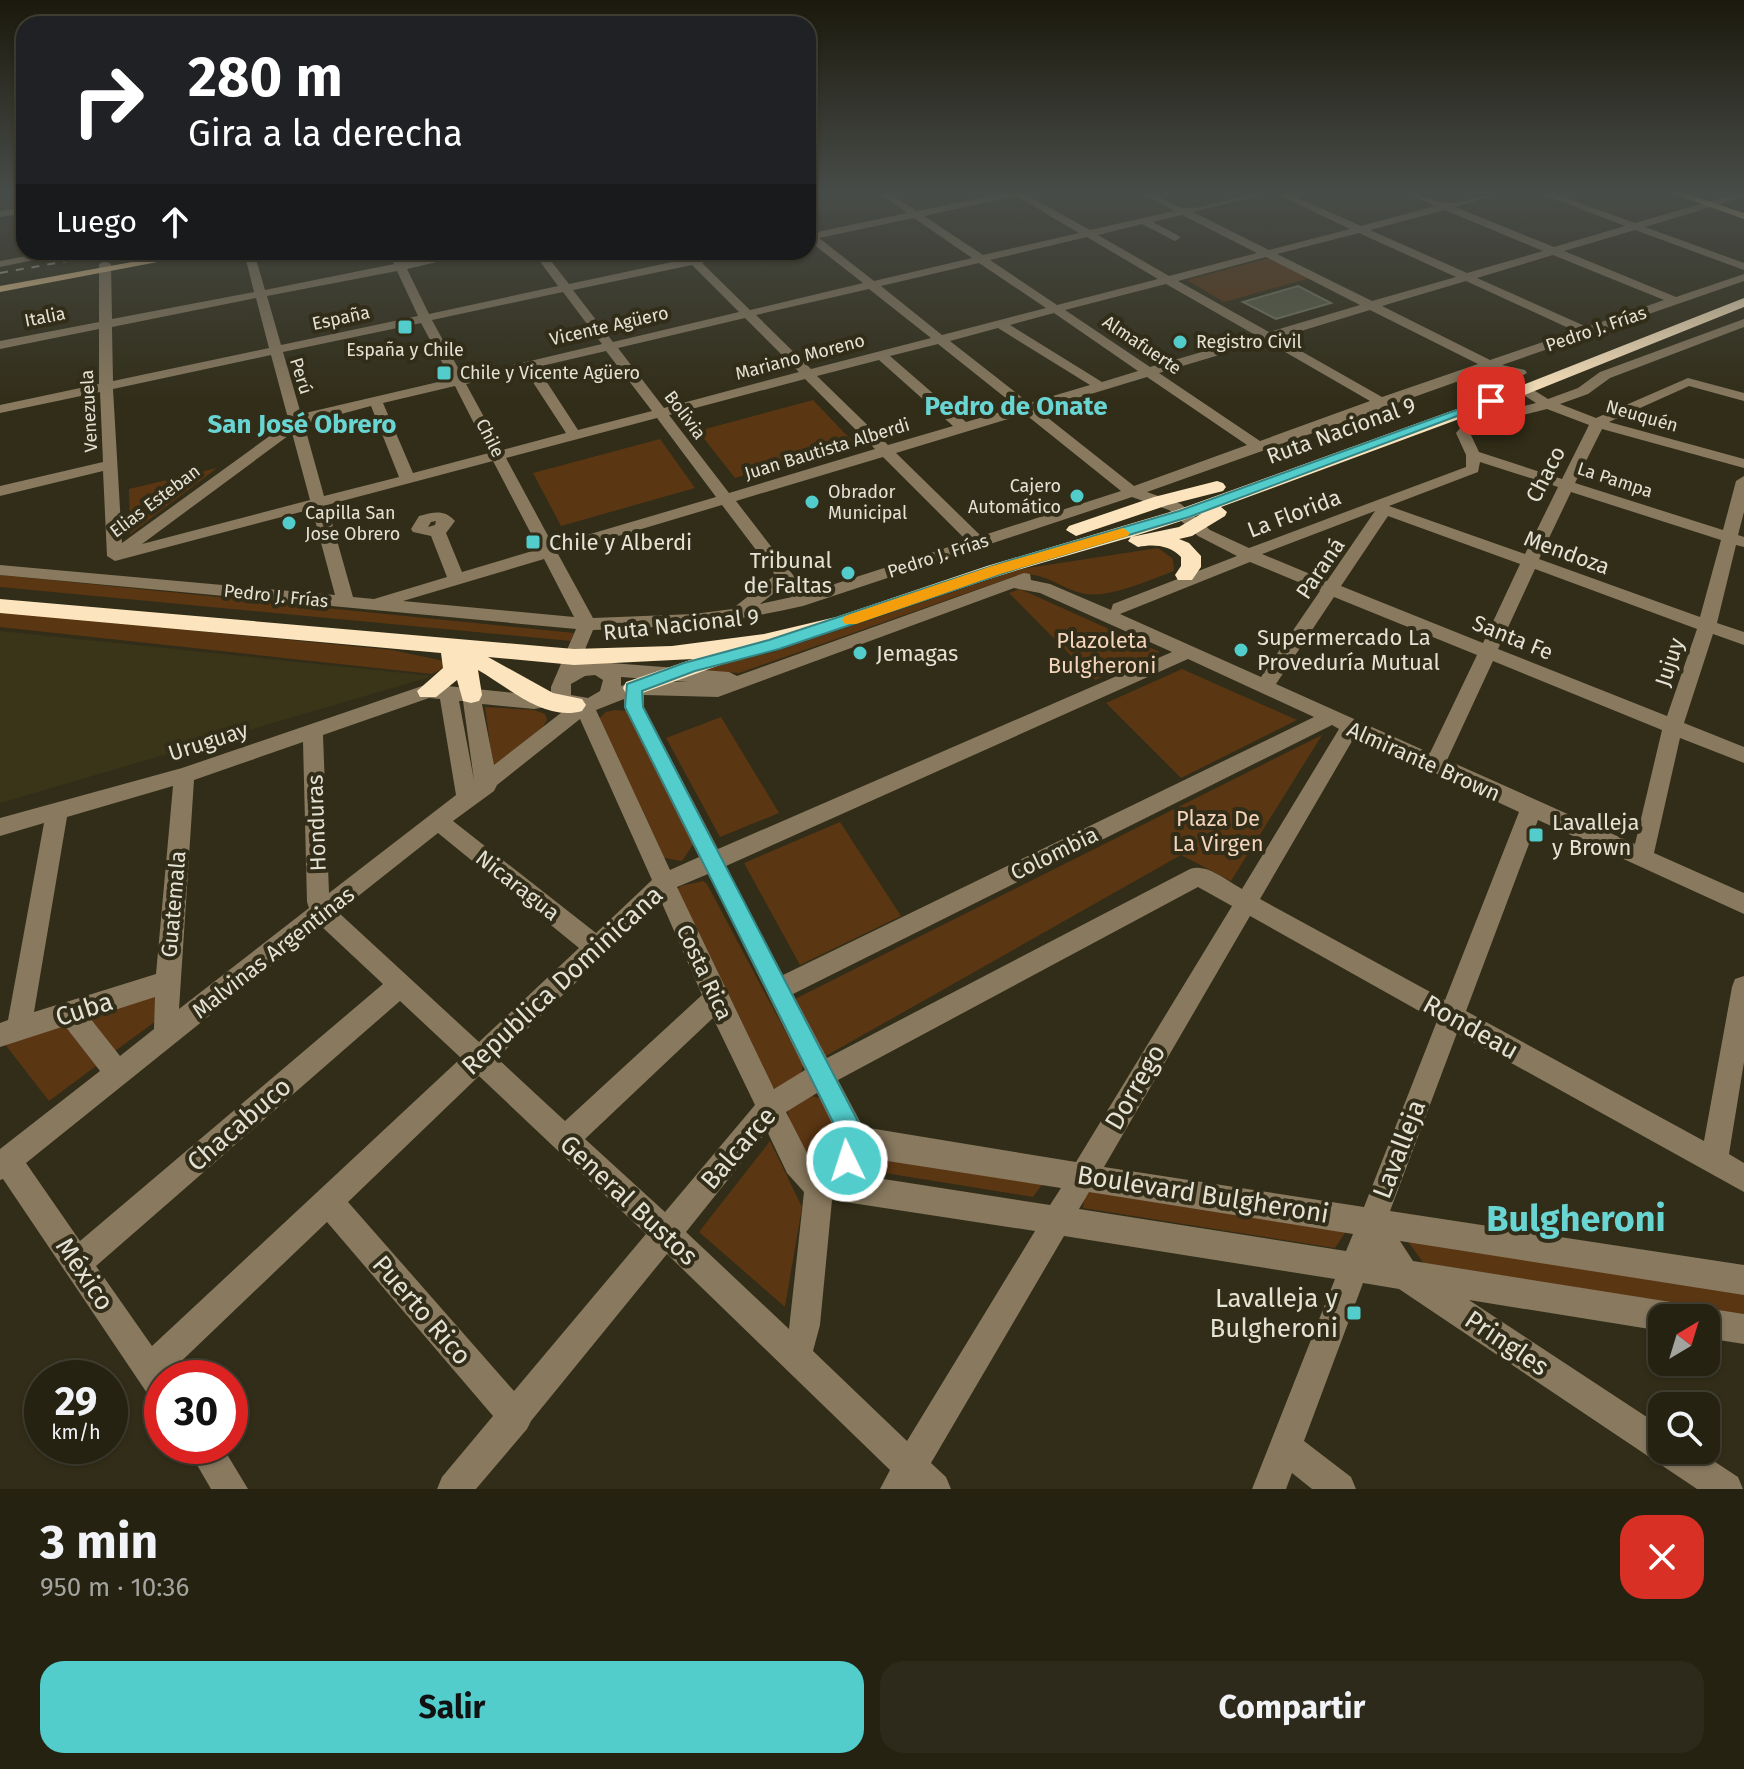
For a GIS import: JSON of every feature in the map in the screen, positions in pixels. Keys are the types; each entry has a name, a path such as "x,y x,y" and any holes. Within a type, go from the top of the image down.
{"highway":[{"name":"Ruta Nacional 9","path":"1532,389 1581,359 1744,294"},
{"name":"Ruta Nacional 9","path":"1179,512 1243,482 1456,410 1532,389 1601,358 1744,302"},
{"path":"1653,338 1744,312"},
{"path":"1532,389 1601,358"},
{"name":"Ruta Nacional 9","path":"0,595 578,651 697,641 787,626 870,604 1179,512 1275,480 1456,410"},
{"path":"1041,551 1061,536 1133,501 1179,512 1159,539"},
{"path":"1041,551 1159,539 1182,547 1191,556 1191,567 1185,575"},
{"name":"Ruta Nacional 9","path":"0,606 410,643 578,651 700,651 810,631 873,613 1041,551"},
{"path":"625,692 667,674 810,631"},
{"path":"410,643 487,664 571,700"},
{"path":"438,691 454,671 452,653"},
{"path":"452,653 466,668 471,695"}],"main road":[{"path":"0,289 120,263"},
{"path":"0,282 128,263"}],"street":[{"name":"Perú","path":"252,263 346,603"},
{"name":"Italia","path":"0,345 414,263"},
{"name":"Bolivia","path":"546,263 803,600"},
{"name":"España","path":"0,409 564,289 661,263"},
{"path":"697,263 977,542"},
{"path":"844,263 1025,409 1133,501"},
{"name":"Vicente Agüero","path":"296,421 963,263"},
{"name":"Almafuerte","path":"989,263 1258,446"},
{"path":"1138,263 1381,402"},
{"name":"Mariano Moreno","path":"115,556 1229,263"},
{"path":"1289,263 1532,389 1583,391 1605,375 1744,323"},
{"path":"1436,263 1588,332"},
{"name":"Juan Bautista Alberdi","path":"370,605 1511,263"},
{"path":"1584,263 1676,301"},
{"name":"Chile","path":"401,266 425,318 587,624"},
{"name":"Venezuela","path":"105,267 106,386 115,556"},
{"name":"Pedro J. Frías","path":"0,570 587,624 736,615 803,600 977,542 1133,501 1258,446 1744,277"},
{"path":"1000,324 1100,386"},
{"path":"881,355 963,427"},
{"path":"529,365 574,435"},
{"path":"1598,422 1688,382 1744,397"},
{"path":"1473,455 1463,433 1467,427 1494,416 1531,410 1532,389"},
{"name":"Neuquén","path":"1532,389 1598,422 1744,464"},
{"path":"376,402 408,479"},
{"name":"Elias Esteban","path":"91,578 115,556 296,421"},
{"name":"Chaco","path":"1434,765 1489,653 1528,561 1598,422"},
{"name":"La Pampa","path":"1473,455 1737,540"},
{"name":"La Florida","path":"1109,607 1255,558 1380,508 1473,469 1473,455"},
{"path":"0,491 112,464"},
{"name":"Jujuy","path":"1642,859 1673,727 1737,540 1744,481"},
{"name":"Mendoza","path":"1380,508 1744,639"},
{"name":"Paraná","path":"1263,688 1333,589 1380,508"},
{"name":"Santa Fe","path":"1179,512 1255,558 1744,755"},
{"path":"437,531 456,579"},
{"path":"1109,607 1185,575 1255,558"},
{"path":"736,615 785,576"},
{"name":"Almirante Brown","path":"741,680 1012,582 1044,588 1109,607 1133,628 1186,653 1744,904"},
{"path":"571,700 578,651 587,624"},
{"name":"Republica Dominicana","path":"175,1360 329,1202 664,883 1186,653"},
{"path":"596,669 606,672 625,692 853,1137 830,1186 805,1325 795,1358"},
{"path":"571,700 579,670 741,680"},
{"path":"467,800 438,691 571,700 625,692 707,691 741,680"},
{"name":"Uruguay","path":"0,827 184,775 438,691"},
{"path":"471,695 487,785"},
{"name":"Malvinas Argentinas","path":"4,1163 546,737 571,700"},
{"name":"Costa Rica","path":"571,700 664,883 797,1163 830,1186"},
{"name":"Dorrego","path":"904,1478 1244,901 1339,723"},
{"name":"Colombia","path":"779,989 1339,723"},
{"name":"Honduras","path":"313,731 318,902 323,913"},
{"name":"Guatemala","path":"167,1033 167,982 184,775"},
{"name":"Lavalleja","path":"1269,1489 1531,809"},
{"path":"10,1032 57,811"},
{"name":"Nicaragua","path":"439,822 596,947"},
{"name":"Rondeau","path":"1198,876 1744,1178"},
{"name":"Balcarce","path":"454,1489 516,1418 771,1106 823,1074 1198,876"},
{"name":"General Bustos","path":"323,913 666,1233 795,1358 904,1478 934,1489"},
{"name":"Cuba","path":"10,1032 167,982"},
{"name":"Chacabuco","path":"77,1263 400,985"},
{"path":"1714,1161 1744,987"},
{"path":"565,1140 716,998"},
{"path":"70,1013 117,1073"},
{"name":"Boulevard Bulgheroni","path":"853,1137 868,1144 1744,1280"},
{"name":"México","path":"4,1163 144,1361"},
{"name":"Boulevard Bulgheroni","path":"830,1186 1648,1313"},
{"name":"Puerto Rico","path":"329,1202 516,1418"},
{"name":"Pringles","path":"1371,1220 1404,1275 1648,1437"},
{"path":"1720,1325 1744,1329"},
{"path":"1285,1447 1339,1489"},
{"path":"214,1464 231,1489"},
{"path":"1689,1464 1726,1489"}],"shaded area":[{"path":"0,631 433,676 0,803"}],"green space":[{"path":"1249,263 1280,263 1310,278 1224,302 1187,280"},
{"path":"813,400 855,444 735,478 698,431"},
{"path":"660,439 695,488 561,526 533,473"},
{"path":"217,468 130,534 129,489"},
{"path":"1158,548 1173,559 1174,571 1115,591 1081,593 1046,578 1021,574 739,673 692,670 774,652 1021,569"},
{"path":"0,575 574,633 571,641 0,587"},
{"name":"Plazoleta Bulgheroni","path":"1020,589 1160,652 1095,680 1009,593"},
{"path":"0,612 392,650 444,661 444,668 432,674 0,627"},
{"path":"1182,669 1297,720 1181,778 1106,703"},
{"path":"485,707 534,710 545,714 547,720 542,728 493,766"},
{"path":"626,711 694,843 682,861 659,857 597,721 606,712"},
{"path":"721,717 779,813 720,837 666,738"},
{"name":"Plaza De La Virgen","path":"1322,735 1231,881 1181,855 824,1057 793,1000"},
{"path":"840,822 901,916 800,965 744,863"},
{"path":"703,881 803,1065 801,1074 778,1089 767,1085 671,894 681,886"},
{"path":"158,992 156,1021 115,1051 86,1016"},
{"path":"63,1023 96,1066 49,1101 4,1043"},
{"path":"812,1096 822,1099 838,1130 831,1166 816,1165 807,1158 789,1119 788,1107"},
{"path":"770,1141 802,1207 785,1307 699,1232"},
{"path":"856,1152 1047,1178 1033,1197 854,1168"},
{"path":"1085,1187 1348,1228 1335,1248 1083,1208"},
{"path":"1405,1237 1744,1291 1744,1314 1720,1310 1720,1304 1680,1304 1424,1264"}],"building":[{"path":"1298,286 1331,303 1276,319 1243,302"}],"railway":[{"path":"0,273 53,263"}],"slow traffic":[{"path":"851,620 994,571 1123,533"}],"place":[{"name":"España y Chile","path":"405,327"},
{"name":"Registro Civil","path":"1180,342"},
{"name":"Chile y Vicente Agüero","path":"444,373"},
{"name":"Cajero Automático","path":"1077,496"},
{"name":"Obrador Municipal","path":"812,502"},
{"name":"Capilla San Jose Obrero","path":"289,523"},
{"name":"Chile y Alberdi","path":"533,542"},
{"name":"Tribunal de Faltas","path":"848,573"},
{"name":"Supermercado La Proveduría Mutual","path":"1241,650"},
{"name":"Jemagas","path":"860,653"},
{"name":"Lavalleja y Brown","path":"1536,835"},
{"name":"Lavalleja y Bulgheroni","path":"1354,1313"}],"district":[{"name":"Pedro de Onate","path":"1016,406"},
{"name":"San José Obrero","path":"302,424"},
{"name":"Bulgheroni","path":"1576,1218"}],"route":[{"path":"847,1161 853,1137 634,707 634,688 667,674 773,645 1019,563 1184,514 1491,401"}]}
